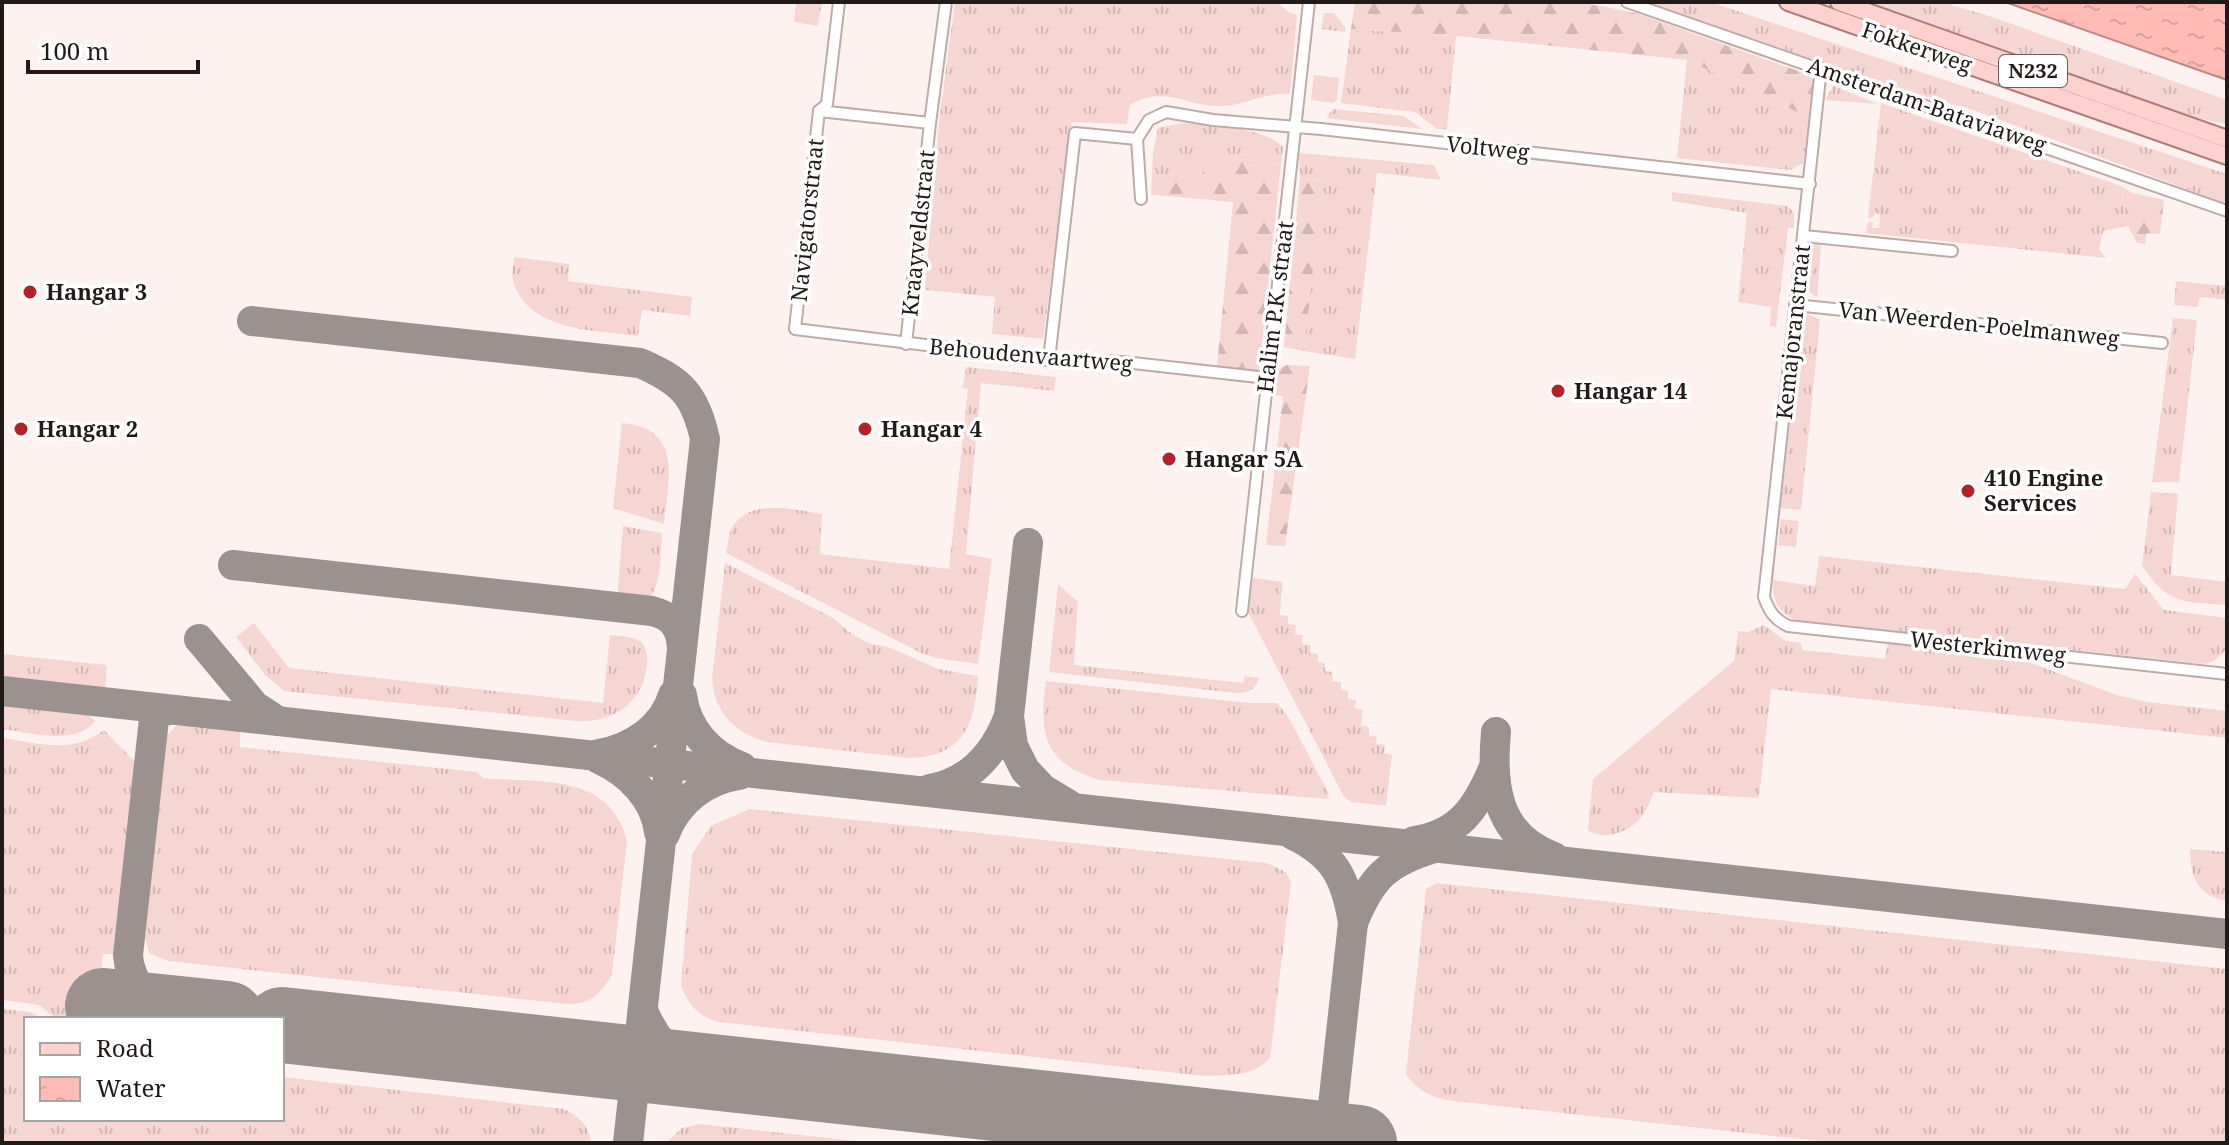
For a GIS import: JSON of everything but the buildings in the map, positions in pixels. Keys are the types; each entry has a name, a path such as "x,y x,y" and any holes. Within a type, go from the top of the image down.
{"main road":[{"name":"Fokkerweg","path":"1788,2 2227,156"},
{"name":"Fokkerweg","path":"1839,2 2227,139"}],"street":[{"name":"Navigatorstraat","path":"795,329 819,111 827,104 839,2"},
{"name":"Kraayveldstraat","path":"906,344 946,2"},
{"name":"Halim P.K. straat","path":"1242,611 1309,2"},
{"name":"Amsterdam-Bataviaweg","path":"1627,2 2227,211"},
{"name":"Kemajoranstraat","path":"1764,597 1821,68"},
{"path":"819,111 930,123"},
{"name":"Voltweg","path":"1137,139 1149,120 1166,112 1213,120 1810,184"},
{"path":"1049,360 1075,133 1137,139 1141,199"},
{"path":"1804,236 1952,251"},
{"name":"Van Weerden-Poelmanweg","path":"1795,305 2162,343"},
{"name":"Behoudenvaartweg","path":"795,329 1049,360 1124,362 1267,378"},
{"name":"Westerkimweg","path":"1764,597 1769,612 1788,626 2227,674"}],"green space":[{"path":"796,2 822,2 818,26 794,22"},
{"path":"955,2 1277,2 1297,15 1290,94 1222,106 1155,97 1130,105 1127,124 1072,122 1043,339 992,334 995,297 925,290 939,122"},
{"path":"1355,2 1573,2 1639,14 1804,73 1814,80 1810,118 1687,60 1456,36 1351,29"},
{"path":"1648,2 1710,2 2227,174 2227,204 1973,110 1879,83"},
{"path":"1866,2 1942,2 1992,17 2227,100 2227,124 2181,115"},
{"path":"1324,13 1334,13 1345,27 1345,32 1321,29"},
{"path":"1351,29 1456,36 1447,129 1437,129 1415,112 1341,103"},
{"path":"1687,60 1810,118 1803,163 1790,170 1677,158"},
{"path":"1314,75 1339,78 1337,100 1333,103 1311,100"},
{"path":"1833,86 1839,88 1878,104 1825,100"},
{"path":"1881,103 2121,186 2128,226 2103,231 2099,250 2106,258 1866,233 1868,222 1873,223 1872,228 1879,228 1880,214 1875,213 1868,218"},
{"path":"1333,109 1404,116 1422,129 1326,118"},
{"path":"1182,123 1235,128 1263,135 1283,147 1281,164 1205,155 1202,176 1157,174 1155,195 1151,195 1158,128"},
{"path":"1299,153 1434,165 1441,180 1377,173 1355,359 1304,351 1322,180 1300,178"},
{"path":"1205,155 1281,164 1259,371 1217,366 1233,202 1155,195 1156,174 1200,178"},
{"path":"1300,178 1323,180 1304,351 1284,347"},
{"path":"2121,186 2133,193 2164,200 2160,234 2147,233 2145,244 2137,243 2128,226"},
{"path":"1672,192 1787,206 1794,212 1794,228 1788,228 1776,327 1770,326 1771,307 1738,302 1747,213 1672,201"},
{"path":"1817,242 1821,247 1817,298 1807,289 1810,244"},
{"path":"514,257 569,264 568,281 692,297 690,316 642,310 638,336 565,325 533,310 521,298 512,278"},
{"path":"2176,281 2227,286 2227,300 2200,297 2198,307 2174,305"},
{"path":"1803,313 1820,319 1801,510 1780,508"},
{"path":"2173,318 2197,320 2179,482 2152,482"},
{"path":"1287,365 1310,366 1285,546 1266,545 1283,396 1274,395 1277,370"},
{"path":"966,367 1056,377 1054,391 981,383 966,554 992,559 978,664 921,653 726,553 731,531 739,518 760,509 786,508 822,514 820,554 949,569 968,389 963,388"},
{"path":"622,423 642,427 655,435 664,446 669,474 664,524 613,508"},
{"path":"2151,492 2178,494 2171,575 2227,582 2227,605 2178,599 2160,588 2142,565"},
{"path":"1781,519 1799,521 1796,547 1778,545"},
{"path":"623,526 662,533 657,581 650,597 644,600 617,598"},
{"path":"1819,556 2125,589 2135,574 2164,610 2227,618 2227,649 2214,661 2204,664 1795,620 1777,603 1773,580 1815,586"},
{"path":"725,563 833,618 868,643 891,648 938,669 978,676 974,709 963,735 943,752 909,758 767,742 736,727 717,702 712,679"},
{"path":"1253,578 1282,582 1280,615 1288,616 1288,624 1296,625 1295,634 1303,635 1302,644 1310,645 1310,653 1318,654 1318,662 1325,663 1325,671 1333,672 1332,681 1341,682 1341,689 1348,691 1348,699 1356,700 1355,708 1363,710 1361,726 1369,727 1369,735 1377,737 1376,744 1385,745 1384,753 1392,755 1386,806 1351,802 1344,797 1248,612"},
{"path":"1058,584 1078,602 1074,665 1243,683 1245,676 1259,678 1250,690 1236,693 1049,672"},
{"path":"254,623 289,668 603,703 610,635 630,637 641,642 647,653 647,666 639,691 632,701 613,714 589,721 284,691 265,675 236,637"},
{"path":"1764,625 1786,641 1801,643 1802,650 1885,659 1888,643 2012,656 2117,695 2147,702 2227,711 2227,738 1771,689 1759,798 1654,792 1644,813 1629,828 1607,835 1588,830 1593,779 1734,661 1738,631 1748,632"},
{"path":"2,654 107,665 105,688 2,676"},
{"path":"1046,681 1249,703 1277,703 1289,718 1329,794 1327,799 1100,780 1082,773 1067,765 1049,744 1043,717"},
{"path":"2,705 87,714 95,721 87,729 64,736 2,729"},
{"path":"177,725 240,730 240,747 477,772 483,778 549,782 589,792 605,803 618,819 627,841 612,975 594,997 567,1004 168,961 149,953 145,938 164,744 166,736"},
{"path":"104,730 136,763 113,954 103,954 96,1017 54,1017 39,1005 2,1000 2,738 67,745 92,738"},
{"path":"749,809 1266,863 1278,868 1285,872 1291,883 1270,1058 1248,1072 1204,1076 719,1022 705,1017 691,1005 681,986 692,854 711,826"},
{"path":"2190,849 2227,852 2227,901 2209,895 2197,884"},
{"path":"1437,883 2227,969 2227,1143 1838,1143 1440,1098 1421,1089 1406,1074 1426,889"},
{"path":"2,1009 31,1012 40,1017 24,1017 24,1121 284,1121 284,1077 564,1109 582,1122 591,1143 2,1143"},
{"path":"700,1124 874,1143 666,1143 682,1128"}],"water":[{"path":"2005,2 2227,3 2227,80"}],"taxiway":[{"path":"252,321 640,363 676,383 691,400 705,439 628,1143"},
{"path":"1028,543 1009,716 1013,746 1025,770 1043,789 1068,804"},
{"path":"233,565 652,611 674,624 682,649"},
{"path":"199,639 255,706 278,721"},
{"path":"2,691 2227,934"},
{"path":"599,754 623,747 645,735 662,717 673,695"},
{"path":"682,695 694,730 710,748 742,767"},
{"path":"168,1013 140,988 132,974 128,955 154,719 161,712 169,710"},
{"path":"930,789 957,780 979,764 996,742 1009,716"},
{"path":"1496,732 1495,771 1501,806 1520,836 1554,857"},
{"path":"599,759 639,788 652,808 659,832"},
{"path":"1414,841 1430,838 1455,826 1473,807 1493,769"},
{"path":"665,834 677,812 694,794 715,782 739,775"},
{"path":"1293,835 1319,851 1336,870 1347,894 1353,923"},
{"path":"1364,1143 1342,1129 1333,1106 1353,923 1367,894 1383,874 1404,859 1434,848"},
{"path":"643,1010 663,1044 695,1070"},
{"path":"1294,1136 1318,1126 1333,1106"}],"runway":[{"path":"103,1006 208,1017"},
{"path":"284,1025 1359,1143"}],"place":[{"name":"Hangar 3","path":"30,292"},
{"name":"Hangar 14","path":"1558,391"},
{"name":"Hangar 2","path":"21,429"},
{"name":"Hangar 4","path":"865,429"},
{"name":"Hangar 5A","path":"1169,459"},
{"name":"410 Engine Services","path":"1968,491"}]}
